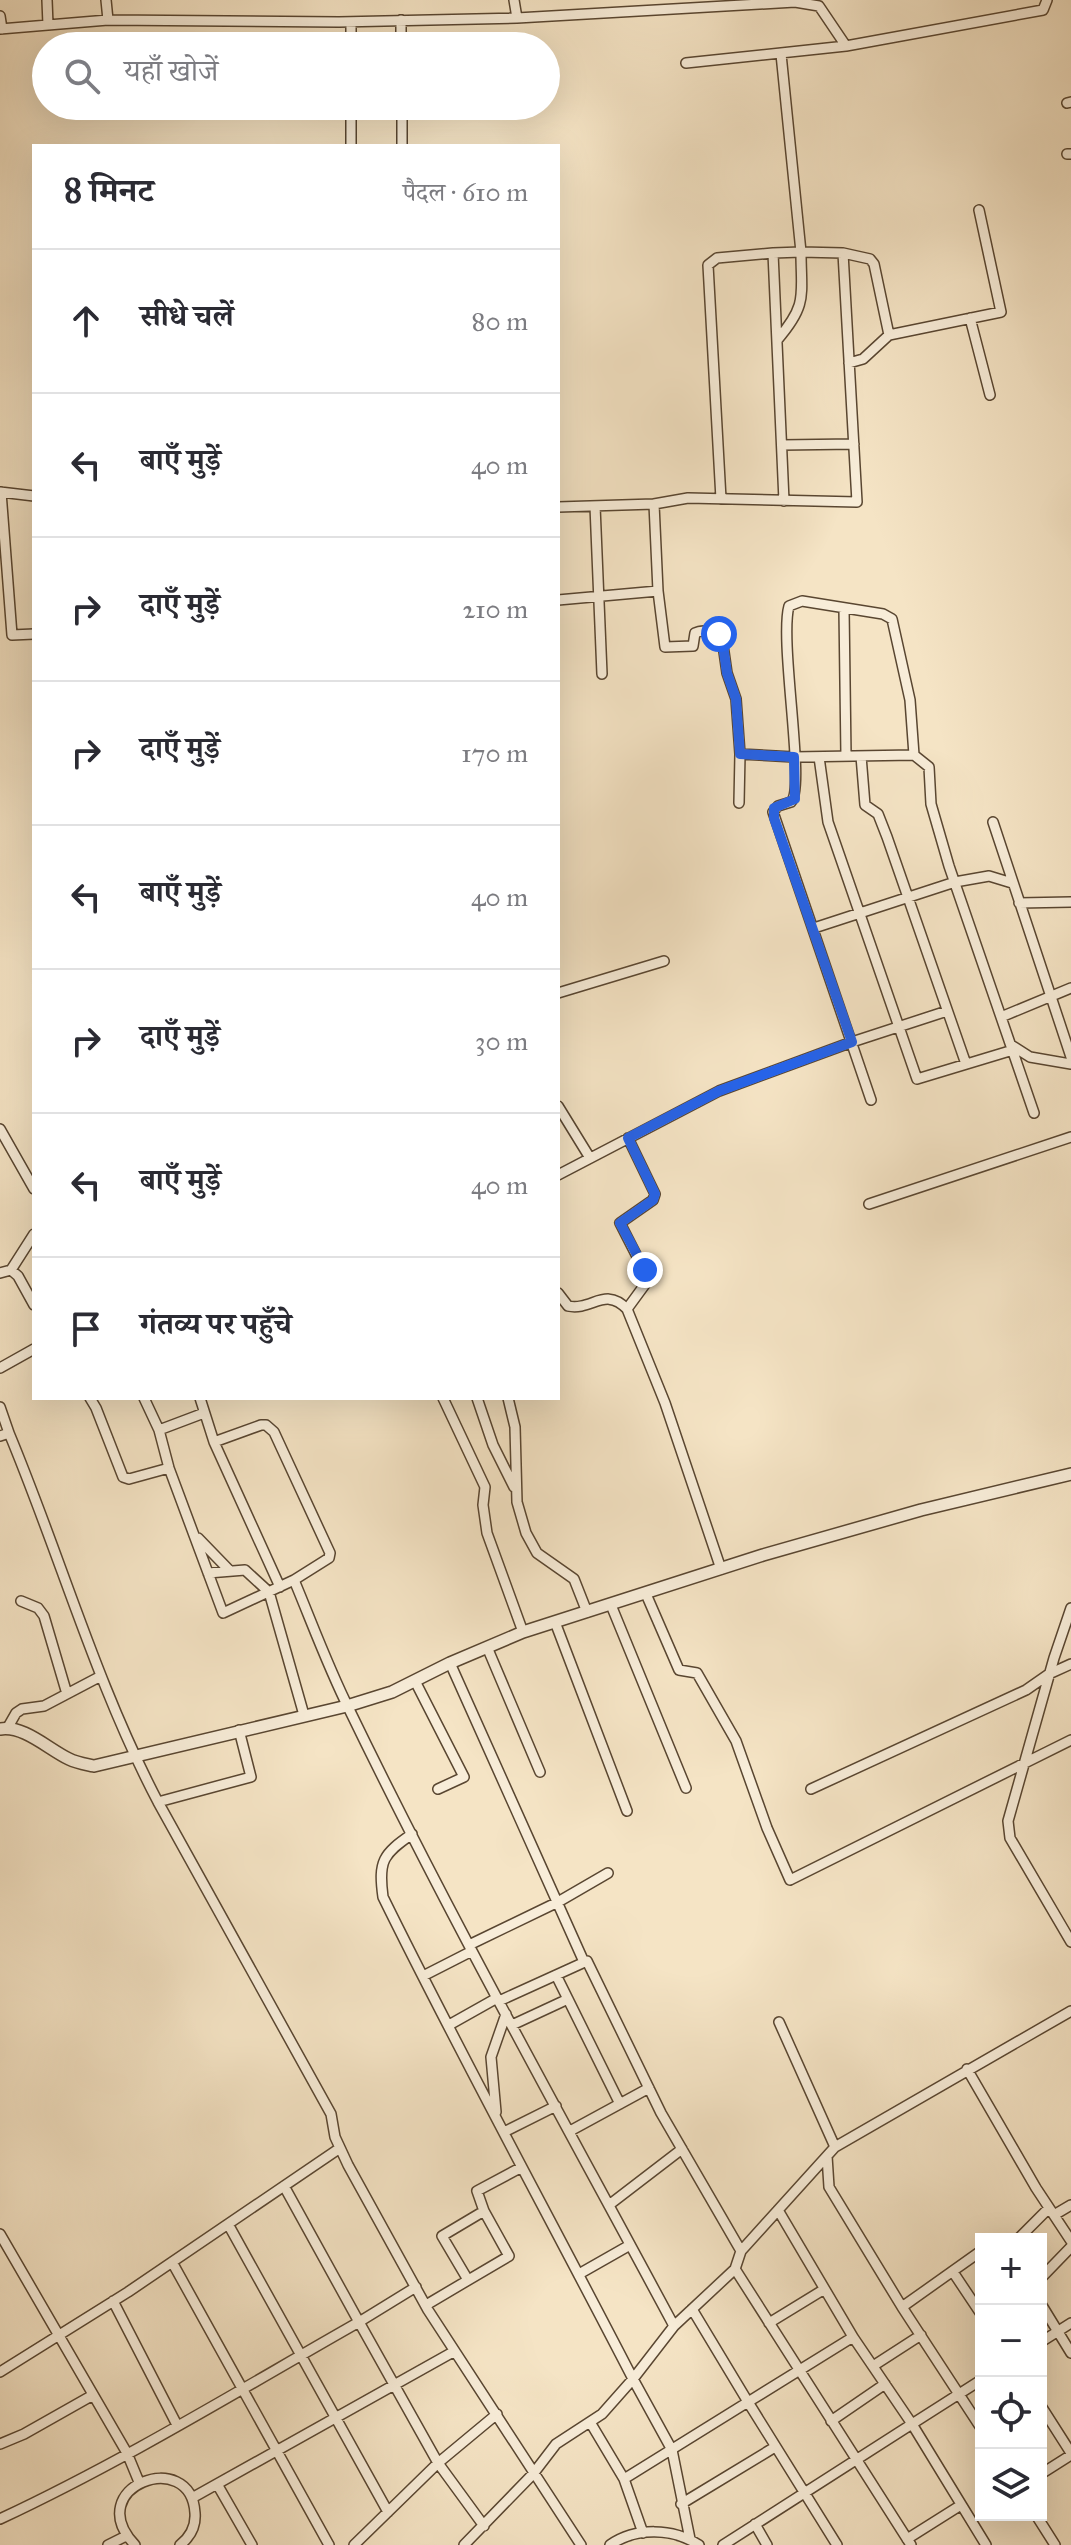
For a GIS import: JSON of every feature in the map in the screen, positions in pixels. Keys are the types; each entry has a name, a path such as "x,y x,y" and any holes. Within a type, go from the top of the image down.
{"street":[{"path":"47,0 48,25"},
{"path":"106,0 108,20"},
{"path":"514,0 517,18"},
{"path":"686,63 846,46 1043,10 1047,0"},
{"path":"0,16 1,29 108,20 351,22 517,18 812,2 824,12 846,46"},
{"path":"401,20 401,32"},
{"path":"351,22 351,32"},
{"path":"778,339 800,309 801,252 781,54"},
{"path":"351,120 351,144"},
{"path":"402,120 402,144"},
{"path":"849,363 863,359 889,335 1001,312 979,210"},
{"path":"773,253 784,501"},
{"path":"721,499 708,265 717,258 773,253 843,253 870,259 874,264 889,335"},
{"path":"560,507 654,504 688,498 857,502 843,253"},
{"path":"970,318 990,395"},
{"path":"782,445 854,444"},
{"path":"32,496 1,492 12,635 32,634"},
{"path":"654,504 658,591 666,648 693,646 695,633 699,631 721,635 727,673 736,699 740,754 739,803"},
{"path":"595,506 602,674"},
{"path":"560,600 658,591"},
{"path":"871,1100 773,812 778,806 795,799 787,643 789,606 802,601 883,614 892,619 910,700 914,755"},
{"path":"844,609 846,756"},
{"path":"740,754 794,757 914,755 929,767 931,804 1034,1113"},
{"path":"861,756 865,805 878,814 966,1064"},
{"path":"819,757 828,822 917,1079 1012,1047 1030,1057 1071,1064"},
{"path":"993,822 1071,1057"},
{"path":"814,928 955,882 989,876 1012,883"},
{"path":"1019,903 1071,902"},
{"path":"560,992 664,961"},
{"path":"1001,1017 1071,988"},
{"path":"560,1174 719,1091 947,1011"},
{"path":"560,1109 590,1158"},
{"path":"0,1129 32,1185"},
{"path":"869,1204 1071,1137"},
{"path":"627,1309 646,1283 647,1276 620,1223 653,1200 655,1194 628,1138"},
{"path":"0,1273 11,1270 32,1237"},
{"path":"11,1270 18,1276 32,1301"},
{"path":"560,1296 568,1306 611,1298 627,1309 665,1403 721,1569"},
{"path":"0,1368 32,1350"},
{"path":"91,1400 123,1477 129,1479 169,1468"},
{"path":"145,1400 159,1430 169,1468 223,1613 294,1580 329,1558 330,1553 274,1432 261,1425 214,1442"},
{"path":"201,1400 214,1442 280,1587"},
{"path":"446,1400 485,1487 483,1505 487,1533 523,1632"},
{"path":"478,1400 493,1445 516,1490"},
{"path":"508,1400 515,1427 516,1490 521,1517 531,1543 545,1561 574,1579 587,1612"},
{"path":"0,1407 4,1434 40,1506 101,1676 134,1756 331,2114 340,2148 426,2305 453,2352 497,2414 581,2545"},
{"path":"159,1430 204,1413"},
{"path":"101,1676 44,1706 22,1709 4,1728 26,1734 73,1761 94,1766 347,1706 392,1692 523,1632 921,1510 1071,1474"},
{"path":"195,1536 229,1570"},
{"path":"208,1573 245,1570 269,1592 304,1715"},
{"path":"294,1580 347,1706 470,1948 674,2326"},
{"path":"646,1594 679,1670 697,1673 736,1741 767,1828 790,1880 1071,1740"},
{"path":"21,1601 38,1608 44,1616 67,1694"},
{"path":"611,1605 686,1788"},
{"path":"1071,1608 1008,1821 1010,1838 1071,1942"},
{"path":"555,1622 627,1811"},
{"path":"487,1647 540,1772"},
{"path":"450,1663 584,1962"},
{"path":"811,1789 1026,1690 1071,1664"},
{"path":"415,1681 464,1777 438,1789"},
{"path":"158,1802 251,1777 239,1730"},
{"path":"412,1834 383,1859 383,1897 520,2168 672,2450 681,2504 695,2542"},
{"path":"423,1976 608,1873"},
{"path":"449,2025 587,1961 649,2088 741,2251"},
{"path":"556,1975 620,2104"},
{"path":"512,2025 568,1999"},
{"path":"464,2545 533,2474 563,2438 602,2414 674,2326 735,2269 741,2251 835,2147 1071,2011"},
{"path":"497,2119 491,2057 506,2014"},
{"path":"779,2022 835,2147"},
{"path":"967,2069 1071,2244 1047,2271"},
{"path":"570,2131 649,2088"},
{"path":"504,2132 556,2106"},
{"path":"0,2372 113,2301 340,2148"},
{"path":"609,2205 682,2149"},
{"path":"827,2156 829,2187 975,2419"},
{"path":"426,2305 509,2256 484,2211 477,2191 520,2168"},
{"path":"284,2186 438,2463 484,2526"},
{"path":"1026,2233 1052,2212 1071,2205"},
{"path":"778,2210 823,2290 912,2424 986,2545"},
{"path":"468,2280 442,2236 484,2211"},
{"path":"228,2224 388,2512"},
{"path":"0,2234 127,2453 139,2482"},
{"path":"579,2274 630,2245"},
{"path":"902,2307 975,2256"},
{"path":"172,2262 329,2545"},
{"path":"735,2269 909,2542 961,2505"},
{"path":"953,2272 975,2305"},
{"path":"0,2519 127,2453 416,2287"},
{"path":"769,2323 823,2290"},
{"path":"113,2301 177,2425"},
{"path":"1042,2305 1071,2353"},
{"path":"692,2309 837,2545"},
{"path":"1047,2338 1071,2323"},
{"path":"873,2366 921,2335"},
{"path":"624,2479 853,2337"},
{"path":"192,2498 453,2352"},
{"path":"831,2421 885,2384"},
{"path":"723,2545 975,2384"},
{"path":"0,2444 93,2395"},
{"path":"354,2545 438,2463 497,2414"},
{"path":"1047,2416 1071,2454 1047,2470"},
{"path":"590,2422 624,2479 643,2533"},
{"path":"681,2504 775,2447"},
{"path":"135,2545 126,2536 121,2524 120,2511 124,2499 139,2482 164,2478 185,2489 192,2498 195,2521 191,2533 180,2545"},
{"path":"217,2484 252,2545"},
{"path":"970,2519 975,2516"},
{"path":"1040,2521 1055,2545"},
{"path":"755,2524 767,2545"},
{"path":"610,2545 624,2537 643,2533 665,2533 695,2542"},
{"path":"108,2545 126,2536"}],"route":[{"path":"645,1270 620,1223 653,1200 655,1194 628,1138 719,1091 852,1042 774,818 774,808 791,802 797,794 794,757 740,754 736,699 719,634"}]}
